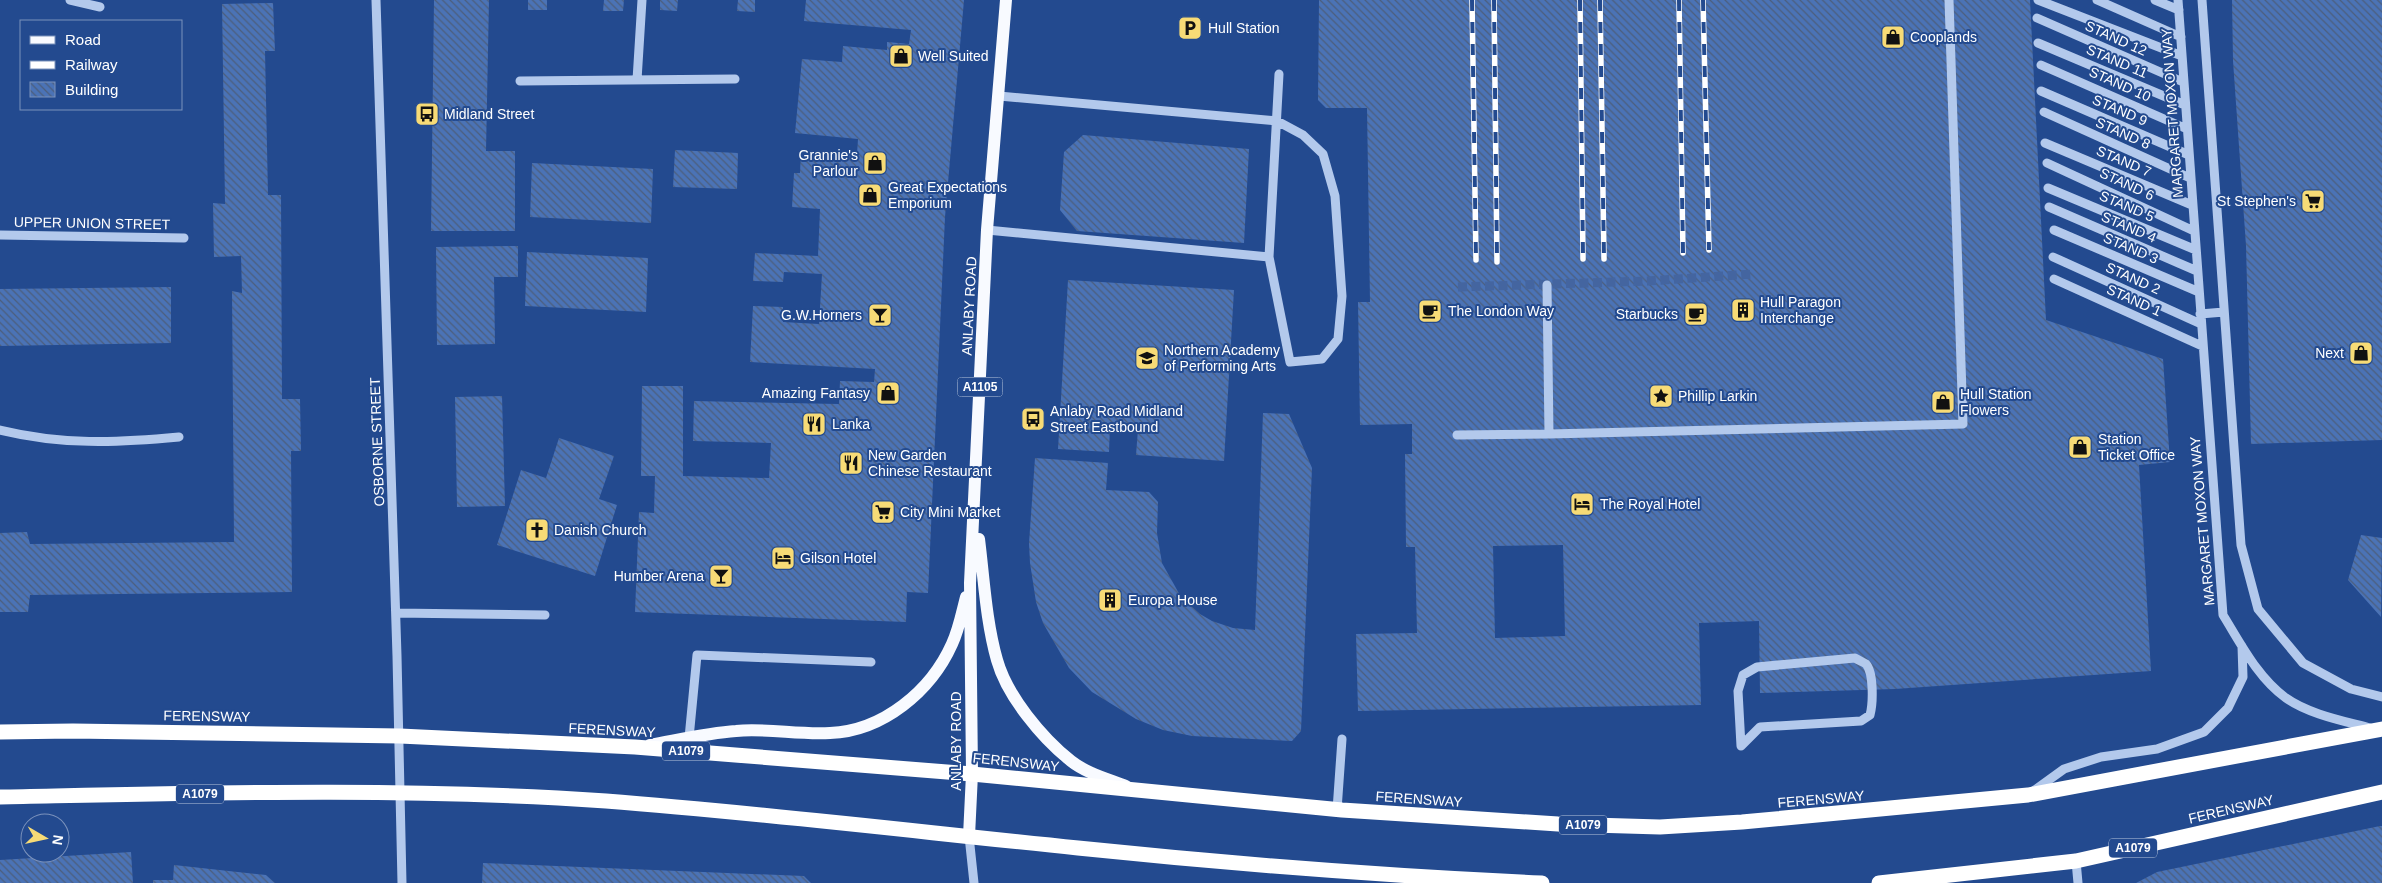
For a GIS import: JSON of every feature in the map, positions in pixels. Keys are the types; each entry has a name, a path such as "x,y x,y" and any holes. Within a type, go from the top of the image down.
{"highway":[{"name":"FERENSWAY","path":"0,732 73,730 400,736 635,747 972,774 1337,810 1558,824 1660,826 1742,822 2028,795 2380,731"},
{"name":"FERENSWAY","path":"1879,883 2076,861 2382,792"},
{"name":"A1079","path":"0,797 400,793 605,801 1079,848 1439,881 1542,883"}],"main road":[{"name":"ANLABY ROAD","path":"969,836 972,774 970,583 987,230 1006,0"},
{"path":"974,507 990,629 997,660 1006,684 1041,732 1072,761 1091,772 1139,791"},
{"path":"635,747 736,731 831,733 859,729 879,720 902,706 924,688 939,668 953,643 970,583"}],"street":[{"path":"70,0 100,7"},
{"name":"OSBORNE STREET","path":"376,0 400,736 402,883"},
{"path":"637,80 642,0"},
{"path":"1457,435 1963,424 1949,0"},
{"path":"2038,0 2182,56"},
{"path":"2097,0 2180,37"},
{"path":"2155,0 2179,10"},
{"name":"MARGARET MOXON WAY","path":"2178,0 2223,615 2258,671 2286,699 2322,715 2380,731"},
{"path":"2202,0 2241,545 2258,609 2303,663 2351,689 2382,697"},
{"name":"STAND 12","path":"2037,18 2183,82"},
{"name":"STAND 11","path":"2038,43 2185,105"},
{"name":"STAND 10","path":"2042,65 2187,129"},
{"path":"999,96 1277,122 1303,135 1322,154 1335,196 1342,296 1340,322 1338,339 1322,359 1290,362 1269,257 1277,122 1279,74"},
{"path":"520,81 735,79"},
{"name":"STAND 9","path":"2041,91 2189,154"},
{"name":"STAND 8","path":"2044,112 2190,178"},
{"name":"STAND 7","path":"2044,143 2192,205"},
{"name":"STAND 6","path":"2048,163 2194,231"},
{"name":"STAND 5","path":"2048,188 2196,250"},
{"name":"STAND 4","path":"2049,207 2197,271"},
{"path":"987,230 1269,257"},
{"name":"STAND 3","path":"2054,230 2199,292"},
{"name":"UPPER UNION STREET","path":"0,235 184,238"},
{"name":"STAND 2","path":"2053,257 2201,324"},
{"name":"STAND 1","path":"2054,279 2202,346"},
{"path":"1547,285 1549,434"},
{"path":"2200,314 2224,312"},
{"path":"0,430 34,438 116,443 179,437"},
{"path":"396,613 545,615"},
{"path":"2028,795 2064,769 2101,757 2157,749 2204,732 2228,708 2243,677 2242,645"},
{"path":"689,738 696,655 870,662"},
{"path":"1855,658 1866,664 1870,672 1873,705 1870,715 1862,721 1760,727 1741,746 1738,691 1743,675 1757,667 1855,658"},
{"path":"1337,810 1342,739"},
{"name":"ANLABY ROAD","path":"969,836 974,883"},
{"path":"2076,861 2078,883"}],"building":[{"path":"434,0 489,0 486,151 515,151 515,231 431,231"},
{"path":"528,0 547,0 547,10 528,10"},
{"path":"604,0 624,0 623,11 603,11"},
{"path":"660,0 678,0 677,11 660,10"},
{"path":"738,0 755,0 755,12 737,11"},
{"path":"806,0 964,0 945,217 928,593 907,592 906,622 635,612 639,512 654,513 655,476 641,476 642,386 683,386 683,476 769,478 771,443 693,441 694,401 839,404 840,381 874,382 875,369 750,362 753,306 783,307 783,322 819,324 822,274 784,272 783,282 753,281 755,253 818,256 820,209 792,207 794,173 800,173 801,150 857,154 858,139 795,133 802,59 842,62 843,46 887,50 887,42 909,44 911,30 804,21"},
{"name":"Hull Paragon Interchange","path":"1319,0 2030,0 2046,320 2163,359 2170,462 2139,465 2151,671 1895,689 1760,693 1759,621 1699,623 1701,705 1358,711 1356,634 1417,633 1415,547 1406,547 1405,454 1412,454 1412,424 1360,425 1358,302 1370,302 1367,108 1326,108 1318,100","holes":["1563,545 1565,636 1495,638 1493,546"]},
{"name":"St Stephen's","path":"2232,0 2382,0 2382,440 2251,444 2246,246 2233,61"},
{"path":"273,3 275,51 265,51 268,195 281,195 282,399 300,399 301,451 291,451 292,592 30,595 28,612 0,612 0,533 27,532 30,544 234,542 232,291 242,293 241,256 214,257 213,203 225,204 222,4"},
{"path":"1083,135 1249,149 1244,243 1077,231 1060,210 1064,152"},
{"path":"675,150 738,153 737,189 673,187"},
{"path":"532,163 653,169 651,223 530,217"},
{"path":"518,246 518,277 494,277 495,344 437,345 436,247"},
{"path":"527,252 648,258 646,312 525,306"},
{"name":"Northern Academy of Performing Arts","path":"1068,280 1234,290 1224,461 1136,455 1138,429 1110,427 1109,452 1058,449"},
{"path":"171,287 171,343 0,346 0,289"},
{"path":"502,396 505,506 457,507 455,397"},
{"name":"Europa House","path":"1263,413 1289,414 1312,468 1301,731 1292,741 1192,736 1163,730 1136,719 1092,692 1069,668 1043,623 1036,602 1029,543 1035,458 1108,463 1106,490 1149,492 1158,502 1157,533 1162,563 1181,597 1200,614 1212,621 1233,628 1255,630"},
{"path":"559,438 614,456 599,499 617,505 595,576 497,545 521,470 546,478"},
{"path":"2361,535 2382,538 2381,617 2348,580"},
{"path":"2382,826 2382,883 2136,883 2157,872"},
{"path":"131,852 133,883 0,883 0,860 20,859 20,863 70,863 70,856"},
{"path":"483,863 804,876 811,883 482,883"},
{"path":"174,865 266,875 275,883 153,883 153,880 173,880"}],"tunnel":[{"path":"1458,287 1648,281 1753,274"}],"railway":[{"path":"1472,0 1476,260"},
{"path":"1494,0 1497,262"},
{"path":"1580,0 1583,259"},
{"path":"1600,0 1604,259"},
{"path":"1679,0 1683,253"},
{"path":"1703,0 1709,250"}],"place":[{"name":"Hull Station","path":"1190,28"},
{"name":"Cooplands","path":"1893,37"},
{"name":"Well Suited","path":"901,56"},
{"name":"Midland Street","path":"427,114"},
{"name":"Grannie's Parlour","path":"875,163"},
{"name":"Great Expectations Emporium","path":"870,195"},
{"name":"St Stephen's","path":"2313,201"},
{"name":"Hull Paragon Interchange","path":"1743,310"},
{"name":"The London Way","path":"1430,311"},
{"name":"Starbucks","path":"1696,314"},
{"name":"G.W.Horners","path":"880,315"},
{"name":"Next","path":"2361,353"},
{"name":"Northern Academy of Performing Arts","path":"1147,358"},
{"name":"Amazing Fantasy","path":"888,393"},
{"name":"Phillip Larkin","path":"1661,396"},
{"name":"Hull Station Flowers","path":"1943,402"},
{"name":"Anlaby Road Midland Street Eastbound","path":"1033,419"},
{"name":"Lanka","path":"814,424"},
{"name":"Station Ticket Office","path":"2080,447"},
{"name":"New Garden Chinese Restaurant","path":"851,463"},
{"name":"The Royal Hotel","path":"1582,504"},
{"name":"City Mini Market","path":"883,512"},
{"name":"Danish Church","path":"537,530"},
{"name":"Gilson Hotel","path":"783,558"},
{"name":"Humber Arena","path":"721,576"},
{"name":"Europa House","path":"1110,600"}]}
